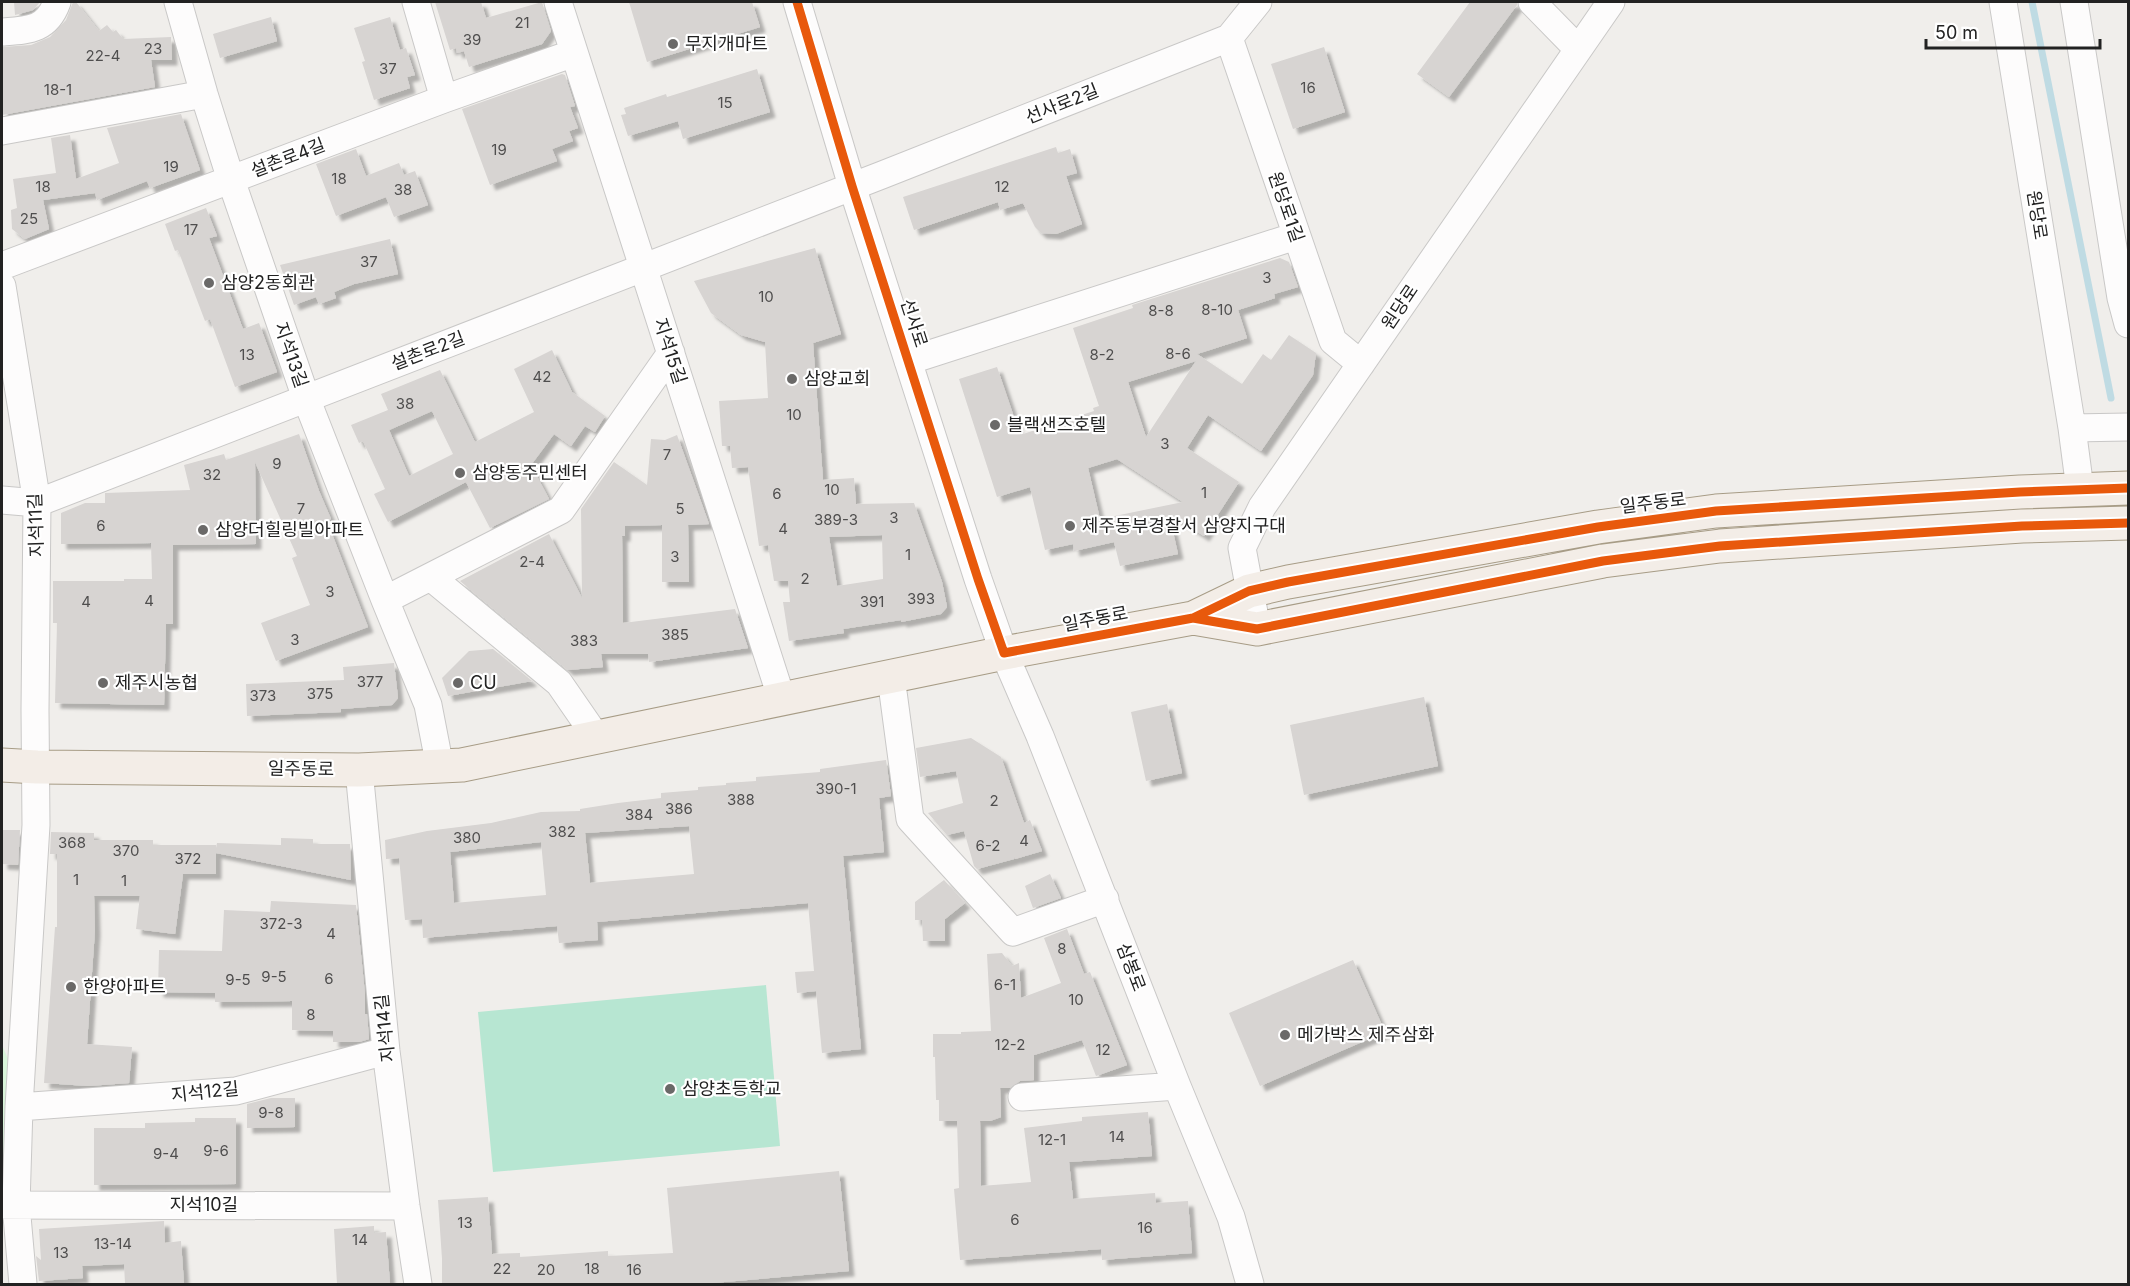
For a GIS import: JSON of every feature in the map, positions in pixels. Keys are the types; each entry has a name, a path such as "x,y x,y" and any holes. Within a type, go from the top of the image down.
{"main road":[{"name":"일주동로","path":"2,765 359,770 462,765 1004,653 1193,618 1249,591 1288,582 1598,527 1716,511 2128,488"},
{"name":"일주동로","path":"1193,618 1257,629 1603,561 1720,546 2022,526 2128,523"}],"street":[{"path":"2,32 39,26 51,16 57,2"},
{"name":"지석13길","path":"178,2 231,180 306,398 428,705 440,767"},
{"path":"416,2 444,99"},
{"name":"지석15길","path":"558,2 782,700"},
{"name":"선사로","path":"797,2 852,186 978,579 1004,653"},
{"name":"선사로2길","path":"852,186 1229,38 1258,2"},
{"path":"1532,2 1577,48"},
{"name":"원당로","path":"1257,629 1242,548 1262,507 1577,48 1611,2"},
{"name":"원당로","path":"2003,2 2080,489"},
{"path":"2074,2 2121,298 2128,324"},
{"name":"원당로1길","path":"1229,38 1333,341 1360,364"},
{"name":"설촌로4길","path":"2,266 444,99 574,53"},
{"path":"2,131 204,94"},
{"name":"설촌로2길","path":"2,500 38,503 852,186"},
{"name":"선사로","path":"908,361 1296,236"},
{"name":"지석11길","path":"2,286 38,503 35,710 37,767"},
{"path":"385,600 432,578 561,510 671,353"},
{"path":"2072,428 2128,427"},
{"path":"432,578 559,682 597,738"},
{"name":"삼봉로","path":"1004,653 1040,736 1177,1086 1231,1217 1250,1284"},
{"path":"891,677 910,819 1013,932 1105,899"},
{"path":"22,1284 9,1205 19,1107 12,1032 36,825 37,767"},
{"name":"지석14길","path":"359,770 387,1051 418,1284"},
{"name":"지석12길","path":"19,1107 236,1091 387,1051"},
{"path":"1022,1097 1177,1086"},
{"name":"지석10길","path":"9,1205 406,1206"}],"green space":[{"path":"766,985 780,1146 493,1172 478,1012"},
{"path":"2,1045 8,1059 4,1178 2,1180"}],"building":[{"path":"14,2 40,2 33,10 15,15"},
{"path":"73,2 76,2 99,31 107,25 113,32 116,30 123,39 171,37 172,60 151,60 155,87 2,115 2,47 31,45 50,37 66,20"},
{"path":"435,2 481,2 486,18 542,2 551,31 542,44 469,67 464,51 457,53 456,48 450,50"},
{"name":"무지개마트","path":"629,2 752,2 760,27 647,62"},
{"path":"1470,2 1517,2 1517,5 1449,97 1417,74"},
{"path":"271,17 277,41 220,58 213,34"},
{"path":"390,17 400,50 406,48 415,75 407,77 410,88 374,100 354,28"},
{"path":"1324,47 1345,112 1293,129 1271,64"},
{"path":"757,69 770,112 683,139 678,121 628,136 621,115 626,114 624,108"},
{"path":"562,74 565,75 575,106 570,107 578,128 569,131 573,141 552,149 557,161 490,185 462,109"},
{"path":"181,114 200,170 150,188 147,181 97,200 95,193 43,200 49,229 25,239 12,229 11,210 17,208 13,179 56,173 51,138 70,135 76,179 119,163 107,128"},
{"path":"1056,147 1058,153 1070,149 1077,173 1066,176 1082,224 1056,234 1041,233 1035,227 1023,203 1000,210 998,202 914,230 903,197"},
{"path":"356,149 366,176 399,163 404,175 415,171 428,205 394,217 386,197 336,216 316,164"},
{"path":"206,208 217,236 209,238 243,329 259,323 277,372 235,387 210,319 205,321 178,250 175,251 165,224"},
{"path":"390,239 398,274 354,284 334,292 336,298 319,304 316,297 294,305 280,265"},
{"path":"815,248 841,334 813,343 823,480 854,478 856,504 914,503 942,582 947,607 941,614 901,622 901,620 843,629 844,633 789,641 783,602 790,602 788,581 774,581 768,545 759,546 748,467 732,468 730,446 722,446 719,401 768,398 765,342 741,335 711,313 694,281","holes":["882,535 883,579 837,586 829,537"]},
{"path":"1280,258 1289,262 1298,287 1274,294 1275,298 1238,310 1247,338 1197,354 1242,384 1263,354 1271,360 1289,335 1316,353 1313,375 1261,451 1208,415 1187,448 1239,482 1204,536 1169,514 1178,554 1120,566 1114,542 1074,551 1073,544 1045,550 1030,487 997,497 959,379 997,367 1020,435 1094,411 1093,408 1099,406 1073,328 1133,308 1132,305","holes":["1196,361 1146,437 1128,382","1117,459 1183,502 1100,519 1088,468"]},
{"path":"552,350 572,392 605,416 595,432 585,426 571,446 554,434 531,465 549,499 490,528 466,482 388,522 374,494 385,489 363,441 359,443 351,425 388,410 381,394 440,370 475,442 534,412 514,369","holes":["432,411 453,454 409,476 389,430"]},
{"path":"299,434 331,519 327,521 368,627 276,661 261,623 310,605 292,558 297,556 255,462 256,544 173,545 173,624 166,624 164,705 55,703 57,623 53,623 53,581 152,579 151,543 61,544 61,513 85,503 105,503 105,493 190,490 184,465 224,454 226,460"},
{"path":"677,435 709,524 688,525 689,582 662,582 662,525 625,526 625,536 622,536 623,623 735,609 748,648 649,662 648,654 601,654 603,667 568,670 460,581 549,534 582,598 581,509 614,462 647,485 651,439 665,440"},
{"path":"493,649 532,681 448,696 442,678 469,651"},
{"path":"394,663 398,698 392,705 341,709 341,712 247,716 246,684 344,680 343,667"},
{"path":"1424,697 1438,766 1304,795 1290,725"},
{"path":"1167,704 1182,773 1146,781 1131,712"},
{"path":"971,738 1001,757 1024,823 1030,820 1042,851 977,869 974,866 964,831 947,835 928,813 963,803 956,771 920,777 916,748"},
{"path":"886,760 891,796 879,798 884,852 843,856 861,1049 822,1053 816,991 797,993 795,972 814,971 808,903 597,922 598,940 559,943 557,926 423,938 422,919 405,920 399,858 386,859 385,840 427,831 491,823 541,812 580,811 580,809 661,798 661,793 756,781 756,777 820,772 820,769","holes":["689,826 694,874 590,883 585,833","541,842 546,895 454,903 450,852"]},
{"path":"2,830 20,830 18,865 2,864"},
{"path":"51,832 94,833 94,840 153,840 153,845 216,845 216,848 217,843 281,845 281,838 313,839 313,844 350,844 351,880 216,853 216,874 183,874 175,934 136,929 140,896 94,896 95,930 87,1044 132,1047 129,1083 88,1086 44,1083 55,927 57,927 57,854 50,854"},
{"path":"1050,874 1061,898 1033,908 1025,886"},
{"path":"944,880 965,903 945,919 945,941 923,941 922,920 915,920 915,902"},
{"path":"271,901 356,905 369,1039 359,1042 333,1042 333,1031 292,1030 292,1001 215,1002 215,993 158,992 159,950 222,951 224,910 270,912"},
{"path":"1067,929 1084,974 1090,972 1127,1065 1096,1076 1082,1040 1034,1055 1034,1080 1020,1081 1010,1088 1000,1088 1001,1117 990,1121 980,1121 981,1186 1031,1182 1024,1128 1082,1121 1082,1117 1148,1112 1152,1156 1069,1162 1073,1199 1155,1193 1156,1203 1188,1201 1192,1253 1102,1260 1101,1249 960,1260 954,1189 959,1188 957,1121 939,1121 933,1034 991,1031 987,954 1002,953 1012,966 1019,963 1021,998 1061,983 1044,938"},
{"path":"1353,960 1385,1032 1260,1086 1229,1013"},
{"path":"271,1098 295,1098 295,1127 247,1128 247,1104"},
{"path":"195,1118 236,1118 236,1184 94,1185 94,1128 145,1128 145,1123 195,1122"},
{"path":"839,1171 849,1271 701,1284 442,1284 438,1200 488,1197 492,1254 520,1253 520,1257 608,1251 608,1256 673,1253 667,1188"},
{"path":"164,1221 165,1243 181,1241 184,1284 125,1284 124,1264 82,1266 83,1278 39,1281 36,1256 41,1260 39,1229"},
{"path":"374,1226 374,1233 386,1232 390,1284 337,1284 334,1229"}],"waterway":[{"path":"2032,2 2111,398"}],"cycle path":[{"path":"797,2 852,186 978,579 1004,653 1193,618 1249,591 1288,582 1598,527 1716,511 2020,492 2128,488"},
{"path":"1193,618 1257,629 1603,561 1720,546 2022,526 2128,523"}],"place":[{"name":"무지개마트","path":"673,44"},
{"name":"삼양2동회관","path":"209,283"},
{"name":"삼양교회","path":"792,379"},
{"name":"블랙샌즈호텔","path":"995,425"},
{"name":"삼양동주민센터","path":"460,473"},
{"name":"제주동부경찰서 삼양지구대","path":"1070,526"},
{"name":"삼양더힐링빌아파트","path":"203,530"},
{"name":"제주시농협","path":"103,683"},
{"name":"CU","path":"458,683"},
{"name":"한양아파트","path":"71,987"},
{"name":"메가박스 제주삼화","path":"1285,1035"},
{"name":"삼양초등학교","path":"670,1089"}]}
